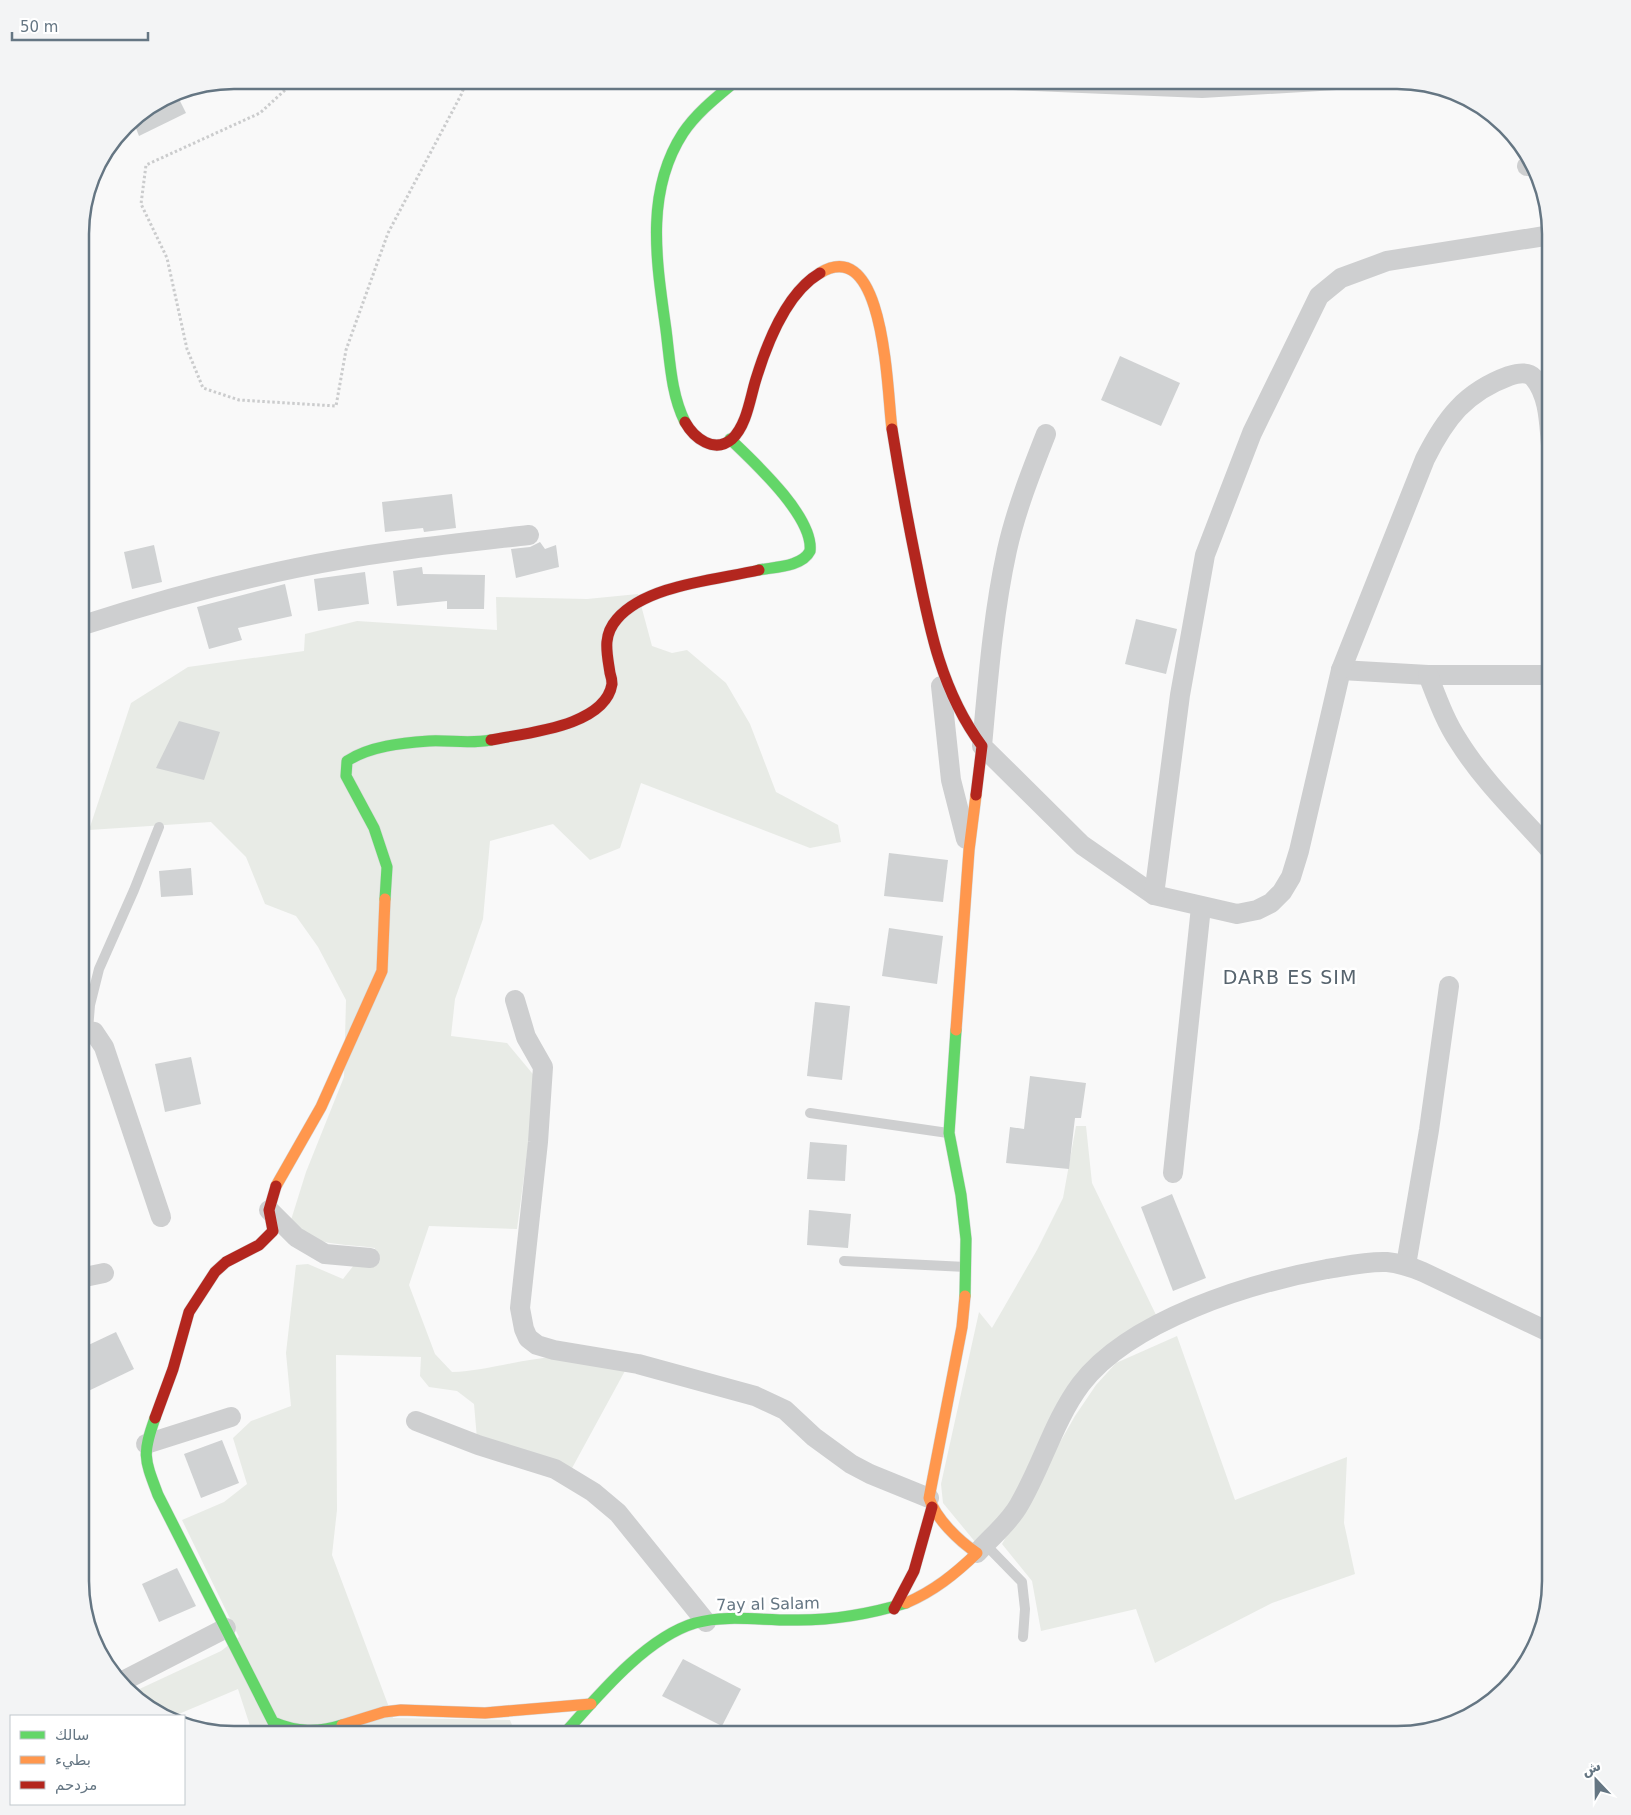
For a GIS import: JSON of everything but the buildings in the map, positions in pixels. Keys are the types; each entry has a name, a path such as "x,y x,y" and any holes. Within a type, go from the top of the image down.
{"street":[{"path":"725,89 706,104 687,126 668,159 662,181 655,236 656,275 680,411 692,434 700,442 711,446 730,439 738,431 767,347 794,298 818,272 831,267 843,266 856,270 864,280 872,298 881,340 903,495 928,622 939,664 957,709 970,732 982,746 1082,844 1154,896 1237,914 1257,910 1271,903 1282,892 1291,877 1299,851 1341,670 1425,460 1440,429 1458,407 1478,390 1499,379 1526,373 1534,377 1542,395"},
{"path":"1154,896 1180,695 1206,555 1252,433 1320,296 1341,278 1387,261 1542,236"},
{"path":"894,1609 914,1571 930,1502 962,1327 966,1267 961,1195 949,1133 969,850 982,746 992,638 1008,548 1019,503 1046,434"},
{"path":"280,1726 273,1722 158,1494 144,1456 146,1444 173,1369 189,1312 214,1272 226,1262 259,1245 273,1231 269,1210 273,1191 321,1107 382,971 387,868 374,828 346,776 348,761 361,752 381,748 430,741 473,743 566,725 601,706 612,684 605,643 616,620 635,603 668,590 798,562 807,557 811,549 810,537 789,504 770,477 730,439"},
{"path":"89,623 208,588 298,567 413,549 529,535"},
{"path":"939,664 951,780 969,850"},
{"path":"1341,670 1428,675 1542,675"},
{"path":"1428,675 1442,712 1458,742 1478,770 1542,841"},
{"path":"1173,1173 1201,907"},
{"path":"1406,1265 1429,1130 1449,986"},
{"path":"515,1000 526,1037 543,1067 538,1142 520,1308 524,1329 528,1338 537,1345 554,1350 638,1364 755,1396 785,1410 814,1437 851,1464 930,1502 964,1544 981,1548 1018,1506 1060,1419 1081,1384 1114,1352 1135,1338 1204,1303 1278,1280 1350,1265 1386,1262 1406,1265 1542,1329"},
{"path":"89,1033 101,1040 111,1062 161,1217"},
{"path":"269,1210 296,1237 325,1254 370,1258"},
{"path":"89,1276 104,1273"},
{"path":"146,1444 231,1417"},
{"path":"416,1421 478,1445 555,1469 593,1492 618,1513 706,1622"},
{"name":"7ay al Salam","path":"571,1726 638,1661 670,1635 686,1627 706,1622 731,1620 821,1620 878,1613 894,1609 912,1602 942,1583 966,1565 981,1548"},
{"path":"127,1679 226,1628"},
{"path":"341,1726 399,1710 507,1712 592,1704"}],"lane":[{"path":"89,1009 99,969 159,827"},
{"path":"810,1113 949,1133"},
{"path":"844,1261 966,1267"},
{"path":"981,1548 1022,1582 1026,1609 1023,1637"}],"path":[{"path":"286,89 260,113 146,165 141,204 167,258 187,349 203,388 239,400 336,406 346,350 388,233 463,89"}],"shaded area":[{"path":"638,594 652,646 672,653 687,650 726,683 750,724 776,792 838,825 841,842 810,848 641,783 620,848 590,860 553,824 490,841 483,919 455,999 451,1036 507,1043 537,1079 517,1229 429,1226 409,1285 435,1354 452,1372 558,1357 584,1359 626,1369 565,1481 477,1439 474,1404 457,1391 429,1387 420,1376 421,1357 336,1355 337,1510 332,1555 393,1718 510,1720 512,1726 250,1726 238,1689 177,1715 153,1702 138,1690 221,1651 239,1637 182,1520 224,1502 247,1484 233,1438 251,1421 291,1406 286,1353 296,1265 308,1264 343,1279 354,1265 375,1267 375,1248 328,1243 318,1240 299,1229 291,1220 306,1172 344,1077 346,1000 318,947 296,916 265,904 246,857 211,822 89,830 131,703 188,667 304,651 305,634 357,621 497,630 496,597 587,599"},
{"path":"1076,1126 1086,1126 1092,1183 1158,1319 1084,1373 1011,1509 976,1543 943,1503 941,1484 979,1312 992,1328 1037,1250 1063,1198"},
{"path":"1177,1336 1235,1500 1347,1457 1344,1523 1355,1574 1272,1603 1155,1663 1136,1609 1041,1631 1032,1581 1002,1544 1075,1416 1096,1385 1116,1363"}],"traffic: fast":[{"path":"685,422 680,411 672,377 659,280 656,229 658,204 671,156 683,133 701,111 726,89"},
{"path":"730,439 781,491 803,522 809,537 810,551 801,560 787,565 759,570"},
{"path":"385,899 387,867 374,828 346,776 347,761 366,752 397,744 429,741 475,742 491,740"},
{"path":"956,1030 949,1133 961,1195 966,1239 965,1296"},
{"path":"155,1418 148,1440 146,1456 158,1495 273,1722 284,1726"},
{"path":"571,1726 623,1670 640,1655 658,1641 695,1623 733,1618 785,1620 839,1618 906,1603"},
{"path":"338,1726 342,1725"}],"traffic: slow":[{"path":"820,273 842,267 858,276 870,296 879,323 892,429"},
{"path":"956,1030 969,850 976,795"},
{"path":"276,1186 321,1107 382,971 385,899"},
{"path":"906,1603 944,1581 977,1553 949,1529 937,1514 929,1498 962,1327 965,1296"},
{"path":"342,1725 384,1712 401,1710 485,1713 591,1704"}],"traffic: jam":[{"path":"685,422 694,434 705,442 718,445 732,439 745,419 766,350 779,320 797,293 820,273"},
{"path":"892,429 909,528 932,634 956,703 982,746 976,795"},
{"path":"491,740 561,726 595,710 606,698 612,684 607,652 607,638 612,625 630,608 645,598 663,591 703,581 759,570"},
{"path":"155,1418 173,1369 189,1312 215,1272 226,1262 259,1245 273,1231 269,1210 276,1186"},
{"path":"894,1609 914,1571 932,1507"}],"district":[{"name":"DARB ES SIM","path":"1290,977"}]}
